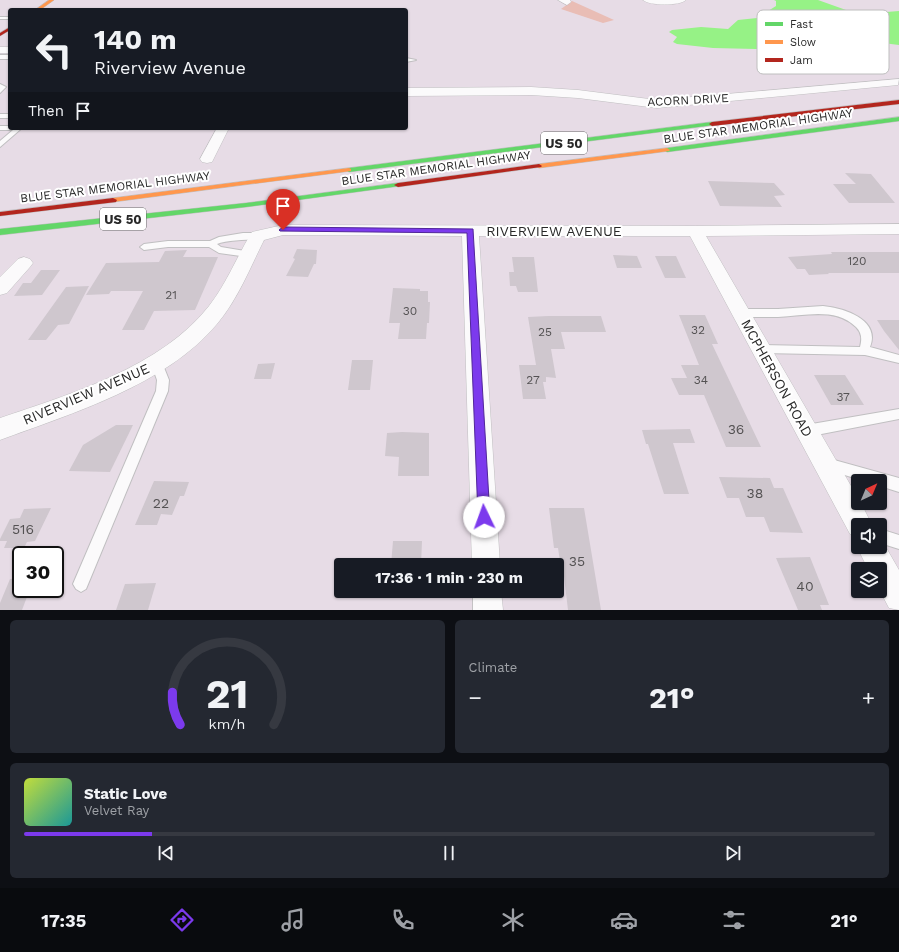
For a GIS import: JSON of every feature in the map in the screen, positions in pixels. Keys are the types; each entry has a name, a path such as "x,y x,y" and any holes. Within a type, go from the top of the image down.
{"main road":[{"path":"40,8 52,0"},
{"name":"BLUE STAR MEMORIAL HIGHWAY","path":"0,214 820,110 899,102"},
{"name":"BLUE STAR MEMORIAL HIGHWAY","path":"0,232 246,205 899,119"},
{"path":"0,207 229,185"},
{"path":"54,236 246,205"}],"street":[{"path":"647,0 663,2 682,0"},
{"name":"ACORN DRIVE","path":"408,92 531,92 578,94 657,104 898,82"},
{"path":"207,159 222,130"},
{"name":"RIVERVIEW AVENUE","path":"0,429 54,410 111,386 157,363 209,321 232,290 248,254 258,236 283,230 695,231 899,229"},
{"path":"470,231 486,558"},
{"name":"MCPHERSON ROAD","path":"695,231 854,518"},
{"path":"0,288 24,263"},
{"path":"875,554 899,598"},
{"path":"487,598 488,610"}],"lane":[{"path":"408,60 413,60"},
{"path":"0,86 3,87 0,91"},
{"path":"0,144 17,130"},
{"path":"144,247 168,244 211,244 219,240 243,236 258,236"},
{"path":"211,244 219,250 248,254"},
{"path":"741,313 828,310 850,316 857,320 868,335 863,350"},
{"path":"761,349 863,350 899,359"},
{"path":"81,584 162,391 162,380 157,363"},
{"path":"806,430 899,414"},
{"path":"824,463 899,485"},
{"path":"887,538 899,542"}],"shaded area":[{"path":"774,0 818,0 846,10 770,10 776,6 776,1"},
{"path":"572,1 614,20 603,23 561,9"},
{"path":"899,11 899,45 889,44 889,12"},
{"path":"757,18 757,49 713,48 677,44 673,42 677,37 669,32 672,30 701,27 728,29 738,20"}],"building":[{"path":"845,173 871,174 895,203 849,203 833,184 856,184"},
{"path":"708,181 774,183 785,195 774,196 782,207 720,206"},
{"path":"297,249 317,250 316,264 314,264 308,277 286,276 295,259 293,258"},
{"path":"187,250 183,257 218,257 195,310 154,311 144,330 122,330 143,291 111,291 109,294 86,295 106,263 159,262 165,251"},
{"path":"831,252 899,252 899,273 828,273 829,274 809,275 805,269 797,269 788,257 832,254"},
{"path":"613,255 637,256 642,268 617,268"},
{"path":"655,256 676,256 686,278 665,278"},
{"path":"512,257 534,257 538,292 518,292 516,286 510,286 509,272 514,272"},
{"path":"41,270 60,270 42,295 14,296 23,283 31,283"},
{"path":"89,286 69,324 58,325 46,340 28,340 66,287"},
{"path":"393,288 420,289 420,291 428,291 428,302 430,302 429,323 427,323 426,339 398,339 400,323 389,323"},
{"path":"679,315 705,315 718,344 712,344 761,447 726,447 704,395 679,395 671,378 687,378 681,365 699,365"},
{"path":"601,316 606,332 561,332 565,349 551,349 556,378 546,377 546,382 543,382 546,399 523,399 519,365 536,365 528,317"},
{"path":"877,320 899,320 899,350 884,331"},
{"path":"352,360 373,360 370,390 348,390"},
{"path":"275,363 271,379 254,379 258,364"},
{"path":"814,375 845,375 864,405 831,405"},
{"path":"116,425 133,425 110,472 69,471 83,445"},
{"path":"690,429 695,443 673,443 689,494 664,494 642,430"},
{"path":"387,433 429,433 429,476 398,476 399,457 385,456"},
{"path":"719,477 770,478 774,488 783,488 803,533 770,532 764,517 746,517 739,498 727,498"},
{"path":"154,481 189,482 184,496 180,496 172,515 161,514 157,525 135,525"},
{"path":"51,508 35,541 27,542 25,546 12,546 12,548 4,548 7,541 0,541 0,539 10,519 20,518 24,509"},
{"path":"549,508 584,508 601,610 568,610 564,576 564,558 560,558 558,548 554,548"},
{"path":"393,541 422,541 421,558 392,558"},
{"path":"810,557 829,605 820,605 822,610 798,610 776,558"},
{"path":"10,579 12,579 12,598 27,598 22,610 0,610 0,603"},
{"path":"156,583 148,610 116,610 125,584"}],"traffic: fast":[{"path":"667,150 899,119"},
{"path":"349,170 712,124"},
{"path":"0,232 246,205 398,185"}],"traffic: slow":[{"path":"40,8 52,0"},
{"path":"539,166 667,150"},
{"path":"113,200 349,170"}],"traffic: jam":[{"path":"0,35 8,29"},
{"path":"712,124 899,102"},
{"path":"398,185 539,166"},
{"path":"0,214 113,200"}],"route":[{"path":"283,230 470,231 484,517"}]}
